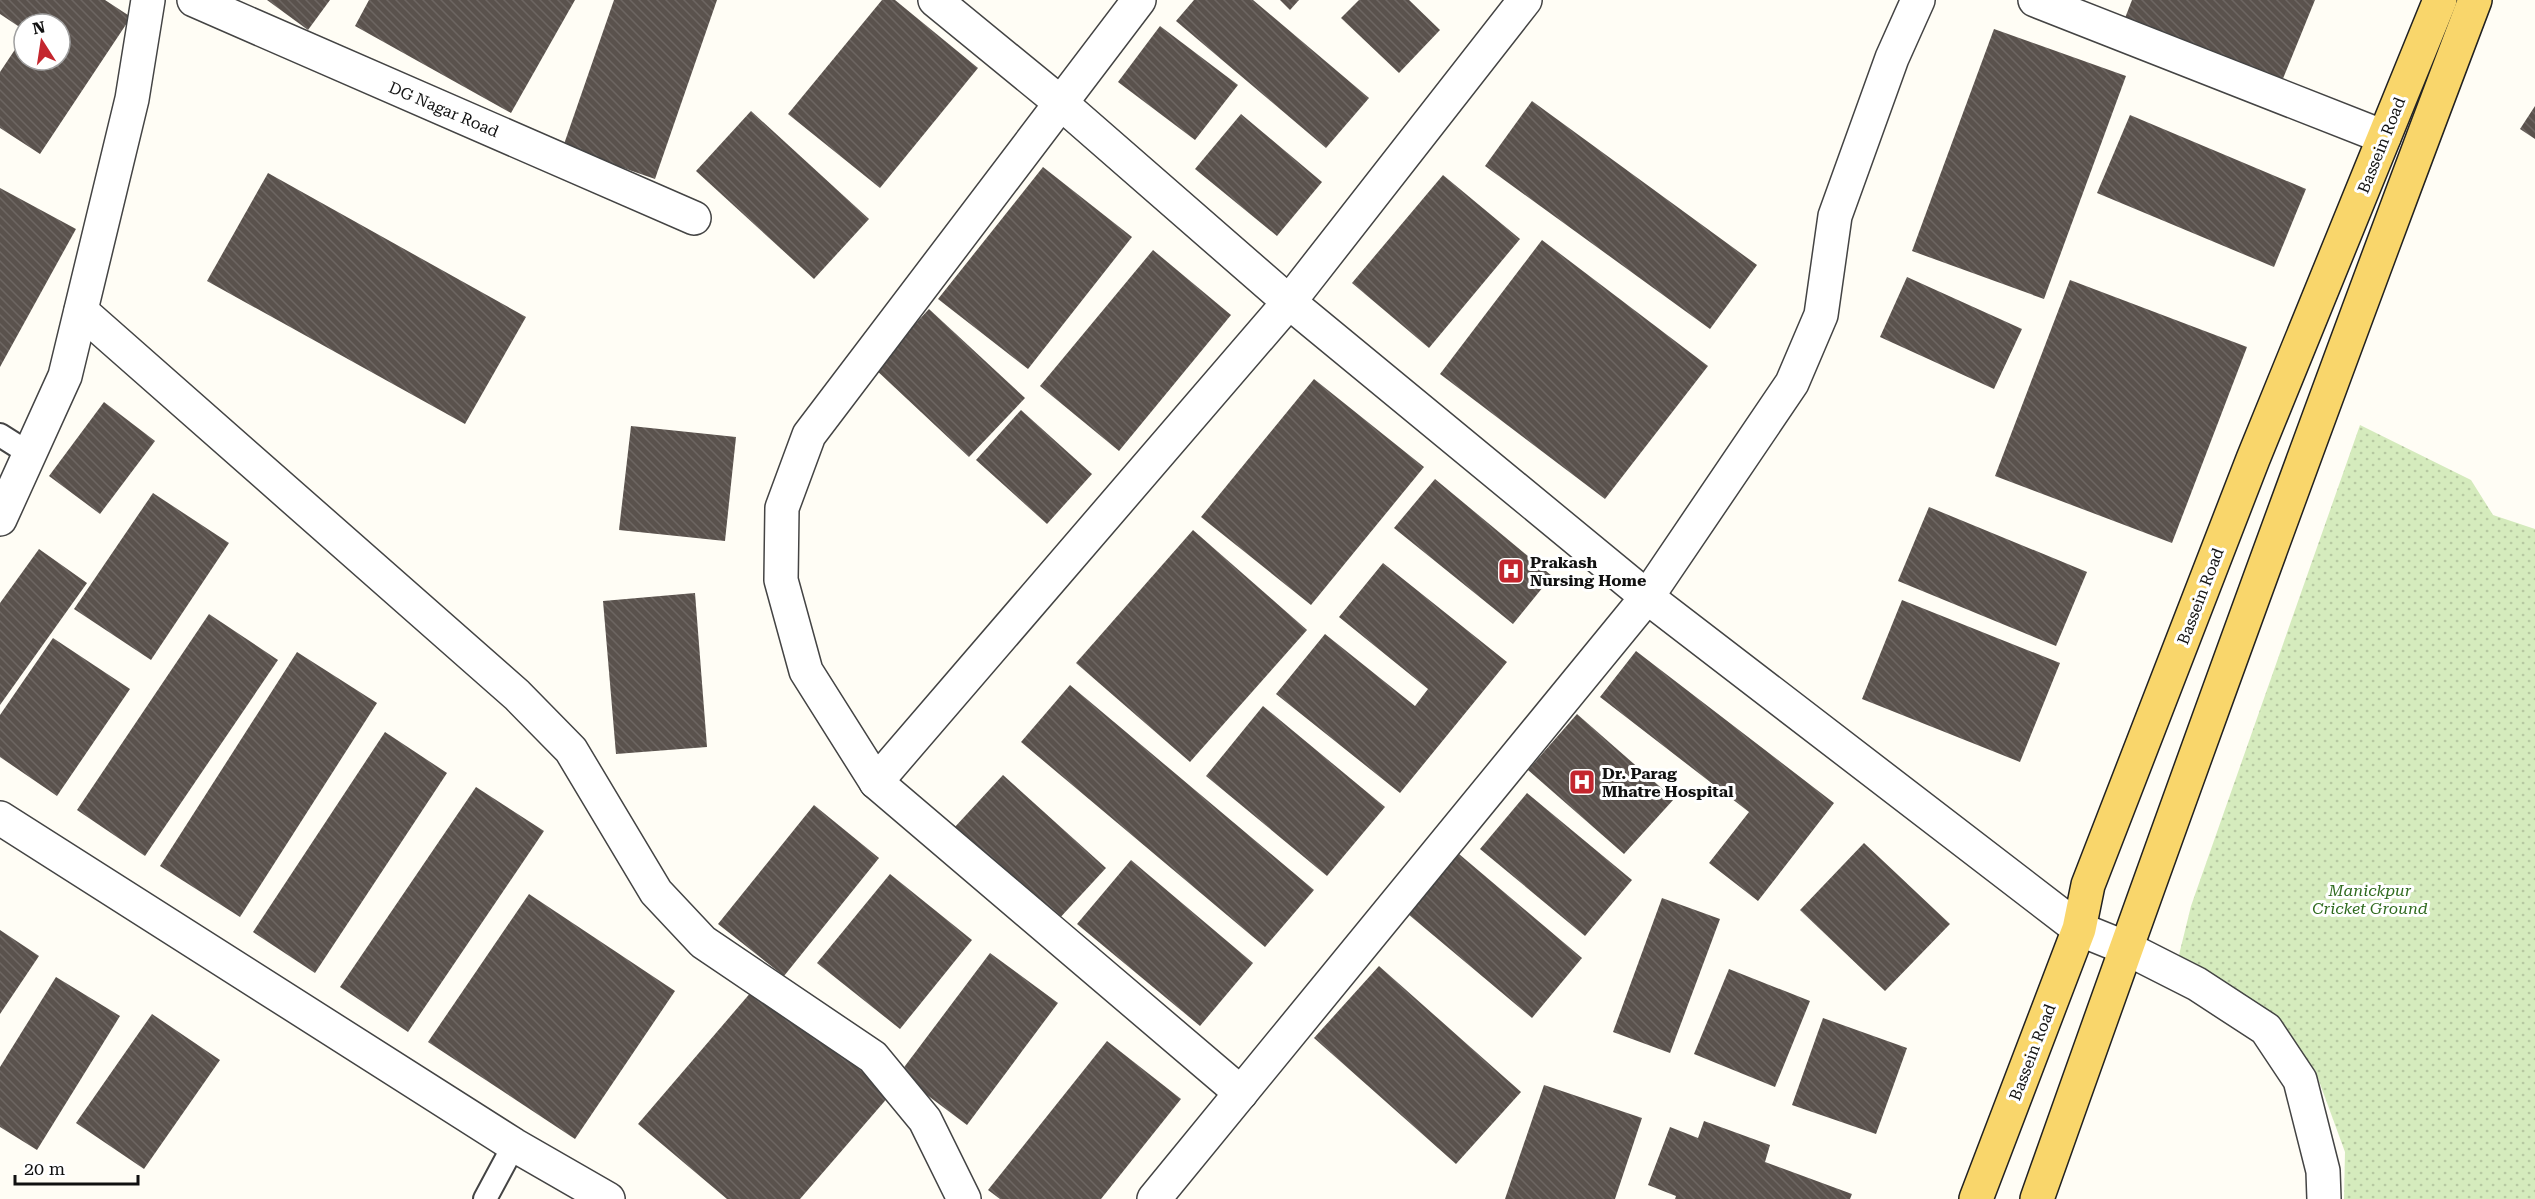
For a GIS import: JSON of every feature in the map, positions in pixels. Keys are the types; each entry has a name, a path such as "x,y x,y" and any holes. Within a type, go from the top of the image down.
{"main road":[{"name":"Bassein Road","path":"1976,1199 2079,929 2088,885 2100,852 2253,459 2440,0"},
{"path":"2037,1199 2342,350 2475,0"}],"street":[{"path":"0,519 65,376 132,99 148,0"},
{"name":"DG Nagar Road","path":"194,0 694,218"},
{"path":"935,0 1062,104 1289,302 1647,597 2079,929 2126,948 2197,984 2266,1029 2300,1080 2323,1172 2324,1199"},
{"path":"1139,0 809,435 782,508 781,580 806,671 876,782 1241,1094"},
{"path":"876,782 1289,302 1525,0"},
{"path":"1154,1199 1647,597 1792,382 1821,315 1835,216 1892,58 1918,0"},
{"path":"2035,0 2384,137"},
{"path":"81,311 517,695 571,750 656,892 703,942 873,1057 925,1120 964,1199"},
{"path":"0,818 514,1145 608,1199"}],"lane":[{"path":"0,435 30,454"},
{"path":"485,1199 514,1145"}],"green space":[{"name":"Manickpur Cricket Ground","path":"2360,425 2471,480 2493,515 2535,529 2535,1199 2344,1199 2345,1152 2315,1070 2179,955 2191,906"}],"building":[{"path":"0,0 105,0 131,17 40,154 0,128 0,72 12,54 12,72 72,72 72,12 12,12 12,22 0,14"},
{"path":"267,0 330,0 308,30"},
{"path":"369,0 575,0 511,113 355,26"},
{"path":"614,0 717,0 655,179 563,147"},
{"path":"882,0 895,0 978,68 880,188 788,114"},
{"path":"1194,0 1253,0 1369,98 1326,148 1176,21"},
{"path":"1280,0 1299,0 1290,10"},
{"path":"1359,0 1409,0 1440,30 1399,73 1341,18"},
{"path":"2132,0 2315,0 2282,81 2125,18"},
{"path":"1160,26 1238,85 1195,140 1118,82"},
{"path":"1994,29 2126,76 2044,299 1912,251"},
{"path":"1532,101 1757,265 1710,329 1485,166"},
{"path":"2535,106 2535,139 2520,129"},
{"path":"751,111 869,219 814,279 696,171"},
{"path":"1241,114 1322,182 1277,236 1195,169"},
{"path":"2130,115 2306,189 2274,267 2097,193"},
{"path":"1043,167 1132,237 1028,369 938,299"},
{"path":"268,173 526,317 465,424 207,281"},
{"path":"1443,175 1520,239 1429,348 1352,283"},
{"path":"0,188 76,229 0,367"},
{"path":"1542,240 1708,366 1605,499 1440,374"},
{"path":"1153,250 1231,315 1119,451 1040,386"},
{"path":"1907,277 2022,329 1994,389 1880,337"},
{"path":"2070,280 2247,347 2172,543 1995,476"},
{"path":"929,309 1025,398 969,457 874,368"},
{"path":"1314,379 1424,467 1311,605 1201,517"},
{"path":"104,402 155,441 100,514 49,476"},
{"path":"1021,410 1092,474 1047,524 976,460"},
{"path":"631,426 736,437 725,541 619,530"},
{"path":"1435,479 1552,576 1513,624 1394,528"},
{"path":"153,493 229,543 151,660 74,609"},
{"path":"1929,507 2087,572 2056,646 1898,581"},
{"path":"1193,530 1307,630 1190,762 1076,663"},
{"path":"39,549 87,583 0,705 0,603"},
{"path":"1383,563 1507,662 1400,793 1276,694 1325,634 1415,706 1428,689 1339,617"},
{"path":"695,593 707,747 616,754 603,601"},
{"path":"1902,600 2060,663 2020,762 1862,699"},
{"path":"209,614 278,660 145,856 77,810"},
{"path":"53,638 130,689 57,796 0,757 0,715"},
{"path":"1636,651 1834,803 1758,901 1709,863 1749,812 1600,697"},
{"path":"297,652 377,703 240,917 160,866"},
{"path":"1070,685 1314,890 1265,947 1021,742"},
{"path":"1263,706 1385,807 1327,876 1206,776"},
{"path":"1577,714 1674,799 1624,854 1528,770"},
{"path":"385,732 447,773 315,973 253,932"},
{"path":"1003,775 1106,868 1057,921 954,828"},
{"path":"476,787 544,831 408,1032 340,987"},
{"path":"1527,793 1632,880 1585,936 1480,849"},
{"path":"814,805 879,858 784,976 718,924"},
{"path":"1864,843 1950,924 1885,991 1800,910"},
{"path":"1459,854 1582,958 1532,1018 1408,914"},
{"path":"1131,860 1253,963 1200,1026 1077,924"},
{"path":"890,874 972,940 900,1029 817,963"},
{"path":"529,894 675,991 575,1139 428,1042"},
{"path":"1662,898 1720,919 1670,1053 1613,1032"},
{"path":"0,930 39,956 0,1014"},
{"path":"990,953 1058,1003 967,1125 899,1074"},
{"path":"1379,966 1521,1092 1456,1164 1314,1038"},
{"path":"1729,969 1810,1001 1775,1087 1694,1054"},
{"path":"56,977 120,1016 37,1150 0,1127 0,1067"},
{"path":"758,984 890,1095 800,1199 727,1199 638,1124"},
{"path":"152,1014 220,1060 144,1169 76,1123"},
{"path":"1823,1018 1907,1048 1876,1134 1792,1105"},
{"path":"1107,1041 1181,1099 1101,1199 1000,1199 988,1190"},
{"path":"1544,1085 1642,1118 1615,1199 1505,1199"},
{"path":"1704,1121 1770,1145 1765,1162 1852,1194 1850,1199 1675,1199 1676,1196 1648,1185 1670,1127 1698,1138"}],"place":[{"name":"Prakash Nursing Home","path":"1511,571"},
{"name":"Dr. Parag Mhatre Hospital","path":"1582,782"}]}
